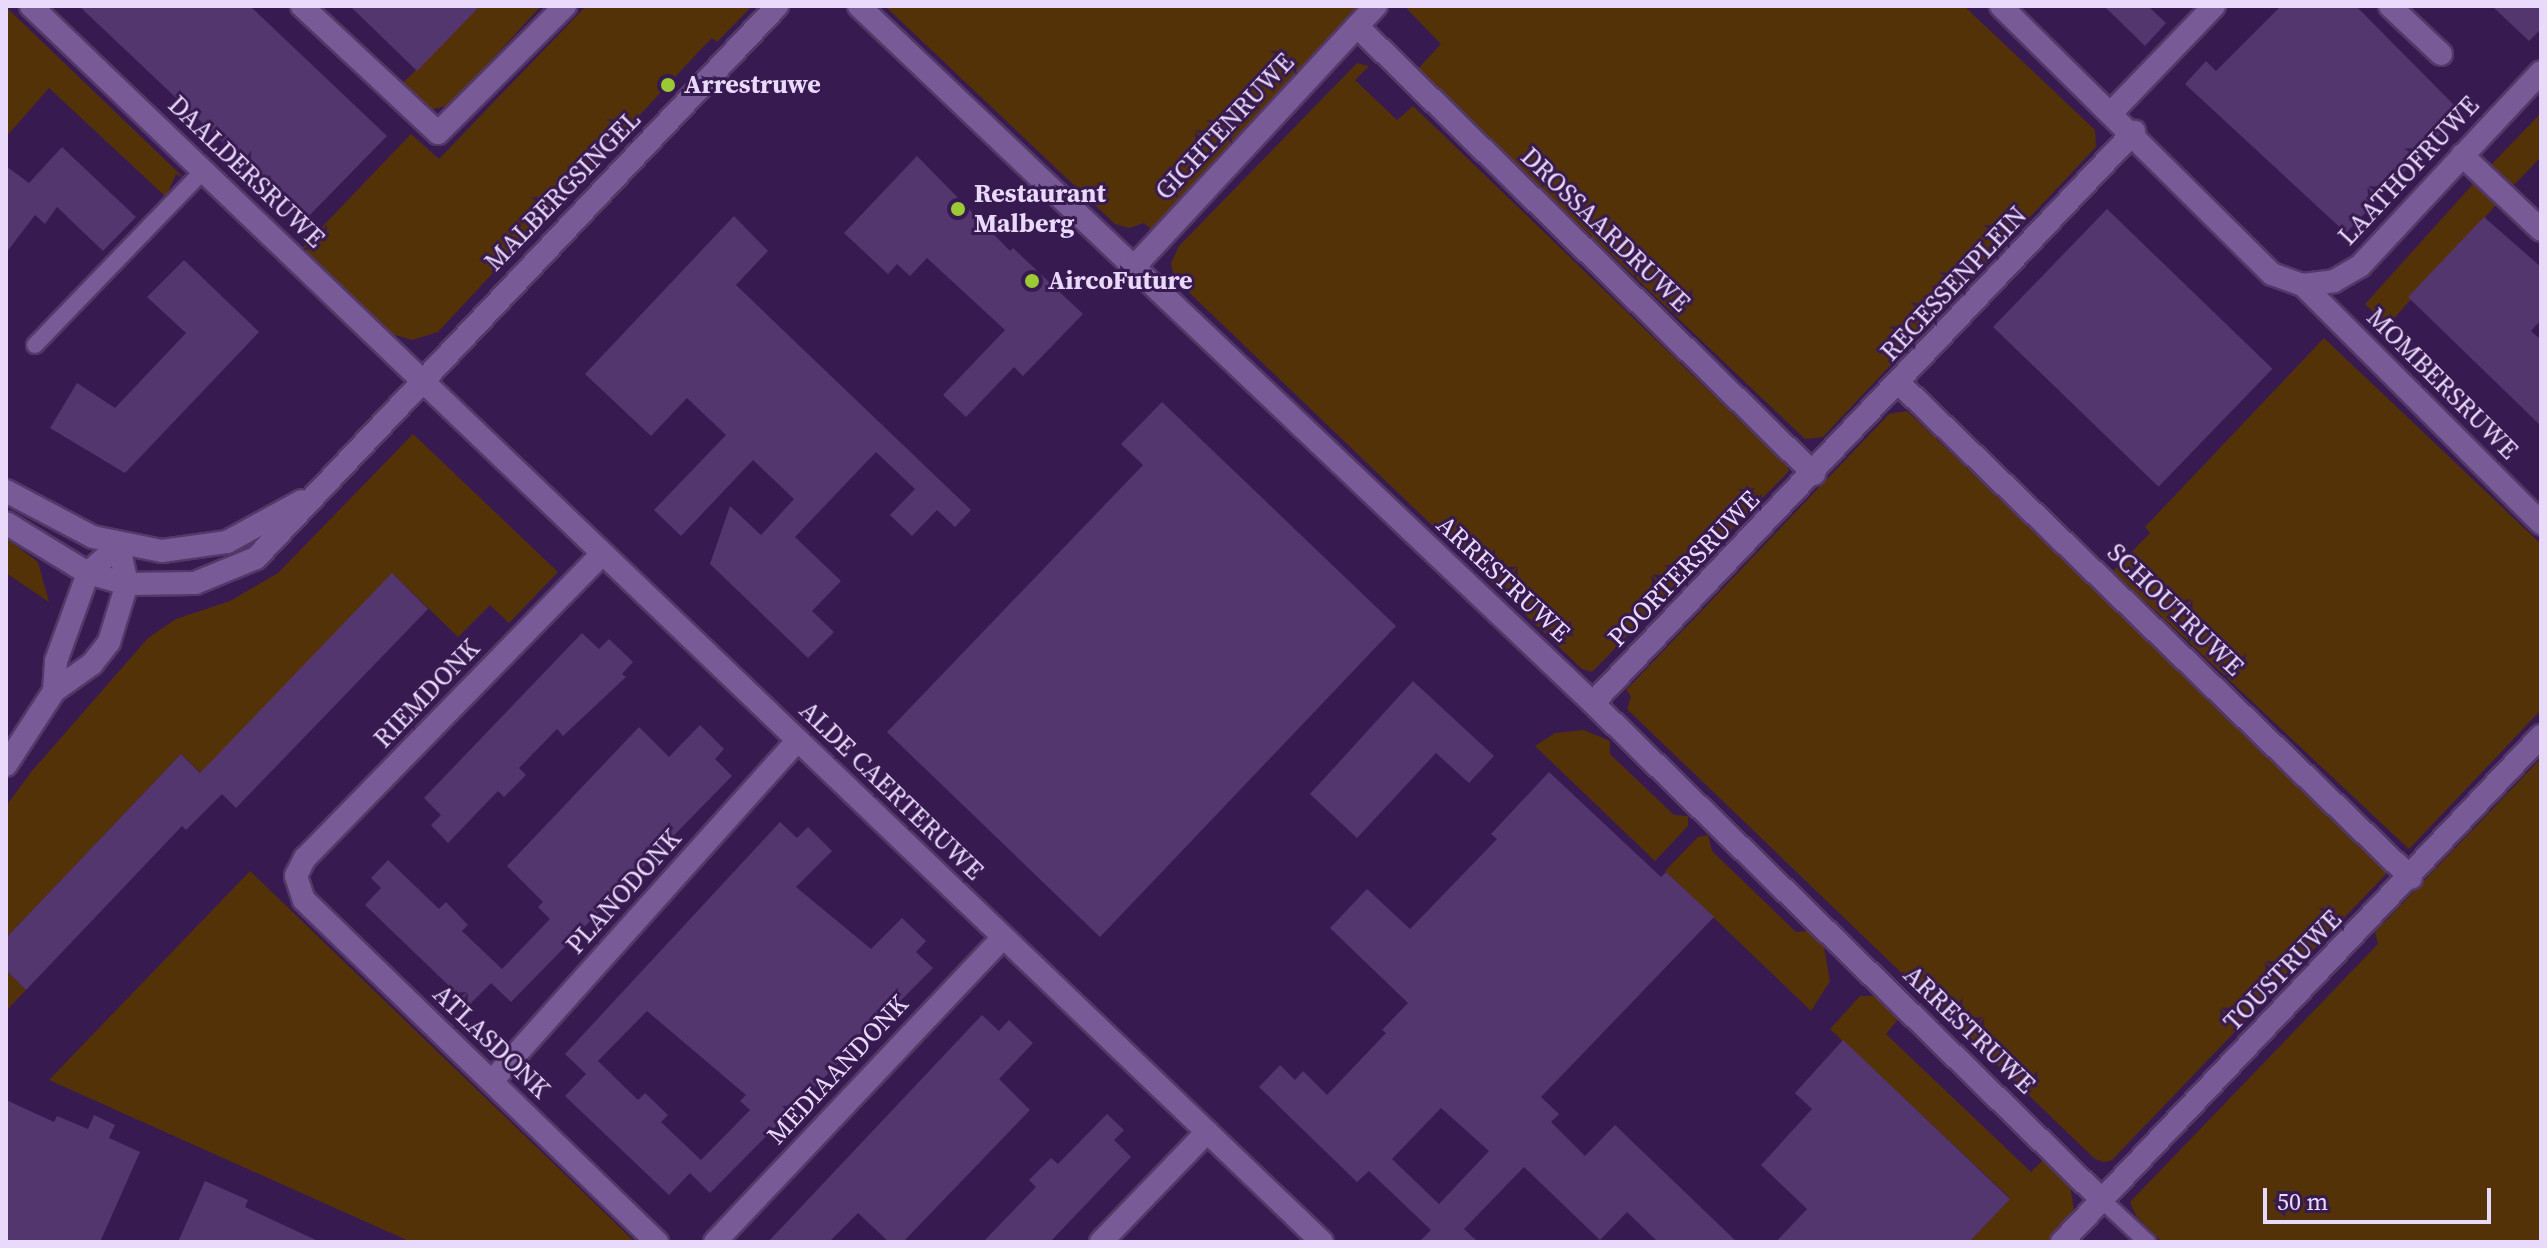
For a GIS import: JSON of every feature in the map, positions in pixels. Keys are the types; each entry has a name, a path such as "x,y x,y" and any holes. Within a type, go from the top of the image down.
{"street":[{"name":"DAALDERSRUWE","path":"31,6 422,380"},
{"path":"302,6 438,133 565,6"},
{"name":"MALBERGSINGEL","path":"314,493 777,6"},
{"name":"ARRESTRUWE","path":"859,6 1593,703 2102,1200"},
{"path":"1357,26 1376,6"},
{"path":"2001,6 2134,132 2272,274 2303,285"},
{"path":"2112,112 2214,6"},
{"path":"2390,6 2441,54"},
{"name":"GICHTENRUWE","path":"1134,267 1357,26"},
{"name":"DROSSAARDRUWE","path":"1357,26 1814,474"},
{"name":"LAATHOFRUWE","path":"2303,285 2334,281 2360,266 2541,72"},
{"name":"RECESSENPLEIN","path":"1814,474 2134,132"},
{"path":"2462,155 2541,230"},
{"name":"MOMBERSRUWE","path":"2303,285 2541,523"},
{"name":"ALDE CAERTERUWE","path":"422,380 1322,1242"},
{"name":"SCHOUTRUWE","path":"1899,383 2411,878"},
{"name":"POORTERSRUWE","path":"1593,703 1814,474"},
{"path":"6,491 76,529 119,545 181,551 227,542 314,493"},
{"path":"6,523 88,573 127,584 173,586 238,568 273,545 314,493"},
{"path":"54,691 56,661 88,573 119,545"},
{"path":"6,765 12,741 54,691 106,648 127,584 119,545"},
{"name":"RIEMDONK","path":"296,876 305,858 602,554"},
{"name":"TOUSTRUWE","path":"2062,1242 2411,878 2541,736"},
{"name":"PLANODONK","path":"492,1081 798,740"},
{"name":"ATLASDONK","path":"296,876 304,900 657,1242"},
{"name":"MEDIAANDONK","path":"715,1242 1003,937"},
{"path":"1101,1242 1207,1132"}],"lane":[{"path":"35,345 204,170"},
{"path":"2102,1200 2147,1242"}],"shaded area":[{"path":"480,6 541,6 451,105 428,110 400,86"},
{"path":"586,6 752,6 717,42 712,38 703,47 438,332 412,340 392,334 301,249 411,134 439,159"},
{"path":"885,6 1364,6 1151,229 1144,223 1129,228 1115,224"},
{"path":"1409,6 1964,6 2095,130 2096,147 1823,437 1805,439 1417,70 1441,44 1407,9"},
{"path":"6,7 184,178 176,174 166,197 49,88 6,137"},
{"path":"1357,63 1369,66 1355,80 1397,120 1413,106 1789,471 1592,672 1582,669 1174,278 1171,263 1179,246"},
{"path":"2541,113 2541,157 2512,187 2490,166"},
{"path":"2474,183 2497,204 2388,325 2365,304"},
{"path":"2324,338 2541,544 2541,710 2409,849 2113,571 2150,533 2145,527"},
{"path":"1907,411 2387,867 2388,872 2112,1160 2104,1162 2095,1159 1627,709 1631,696 1626,690 1889,414"},
{"path":"413,434 558,572 509,623 490,605 458,637 393,574 201,773 181,754 6,938 6,806 32,771 148,638 176,619 230,601 278,573"},
{"path":"6,538 38,562 49,602 6,573"},
{"path":"1584,730 1610,741 1610,754 1674,815 1688,816 1688,826 1655,861 1535,746 1555,733"},
{"path":"2541,758 2541,1242 2162,1242 2136,1216 2130,1202 2378,944 2375,932"},
{"path":"1708,835 1712,851 1796,932 1808,931 1824,947 1830,981 1811,1011 1665,871 1698,837"},
{"path":"250,871 635,1242 411,1242 49,1080"},
{"path":"6,970 26,990 6,1011"},
{"path":"1860,996 1876,996 1899,1018 1886,1034 2031,1172 2046,1157 2069,1179 2074,1209 2047,1242 1969,1242 2010,1198 1830,1029"}],"building":[{"path":"79,6 250,6 387,136 305,220"},
{"path":"350,6 480,6 417,71"},
{"path":"2104,6 2148,6 2166,23 2145,46"},
{"path":"2281,6 2356,6 2461,112 2346,233 2185,84 2206,61 2216,71"},
{"path":"2492,6 2541,6 2541,29 2529,41"},
{"path":"62,147 136,217 103,251 57,207 45,224 35,215 6,253 6,166 29,183"},
{"path":"917,156 1010,251 1013,248 1083,314 1023,376 1014,367 966,417 943,395 1005,330 927,258 910,276 897,264 888,274 844,233"},
{"path":"2107,209 2272,369 2159,487 1993,327"},
{"path":"734,216 768,251 736,285 971,510 955,527 937,510 912,536 890,515 915,489 876,452 795,537 841,581 812,611 834,632 808,658 710,564 730,506 761,535 794,499 753,460 681,536 654,510 726,435 687,398 651,436 585,374"},
{"path":"2484,217 2541,267 2541,320 2531,331 2541,340 2541,426 2408,297"},
{"path":"184,260 259,332 125,473 50,428 77,383 115,408 186,333 147,297"},
{"path":"1162,402 1396,626 1100,937 887,732 1143,465 1121,444"},
{"path":"392,573 428,609 236,808 222,794 186,830 182,826 26,990 6,970 6,938 181,754 200,773"},
{"path":"582,633 599,649 609,639 633,662 622,674 626,677 563,736 557,729 519,768 526,775 504,797 498,791 448,843 431,825 441,815 424,798"},
{"path":"1413,681 1494,756 1469,783 1436,753 1357,838 1310,794"},
{"path":"700,725 724,749 715,759 732,776 511,1002 491,983 469,1005 365,905 381,888 371,878 388,860 439,909 446,902 468,925 462,931 502,969 550,919 538,907 543,902 507,866 639,727 669,757"},
{"path":"1549,772 1661,877 1666,872 1714,917 1541,1097 1559,1114 1551,1122 1585,1156 1615,1125 1737,1242 1658,1242 1627,1212 1600,1240 1524,1167 1464,1229 1478,1242 1419,1242 1431,1230 1369,1171 1357,1182 1259,1087 1280,1065 1295,1080 1303,1071 1327,1095 1386,1033 1382,1030 1408,1003 1330,928 1367,889 1410,929 1497,839 1491,834","holes":["1441,1108 1489,1151 1439,1204 1392,1159"]},
{"path":"780,822 797,838 808,827 832,851 796,887 871,949 902,918 926,941 916,952 933,968 710,1193 690,1173 669,1195 565,1096 586,1074 565,1054","holes":["647,1011 746,1095 740,1101 750,1110 701,1160 661,1122 668,1115 645,1093 638,1100 598,1061"]},
{"path":"982,1015 999,1031 1009,1020 1033,1043 999,1079 1030,1110 903,1242 889,1242 858,1213 829,1242 768,1242"},
{"path":"1843,1040 2010,1199 1969,1242 1776,1242 1807,1209 1761,1165 1812,1109 1795,1093"},
{"path":"6,1100 54,1122 57,1116 88,1129 94,1115 115,1125 109,1138 140,1152 100,1242 6,1242"},
{"path":"1107,1114 1124,1130 1114,1140 1131,1157 1050,1242 983,1242 1036,1187 1029,1180 1051,1158 1058,1164"},
{"path":"205,1181 248,1200 245,1207 320,1242 178,1242"}],"place":[{"name":"Arrestruwe","path":"668,85"},
{"name":"Restaurant Malberg","path":"958,209"},
{"name":"AircoFuture","path":"1032,281"}]}
